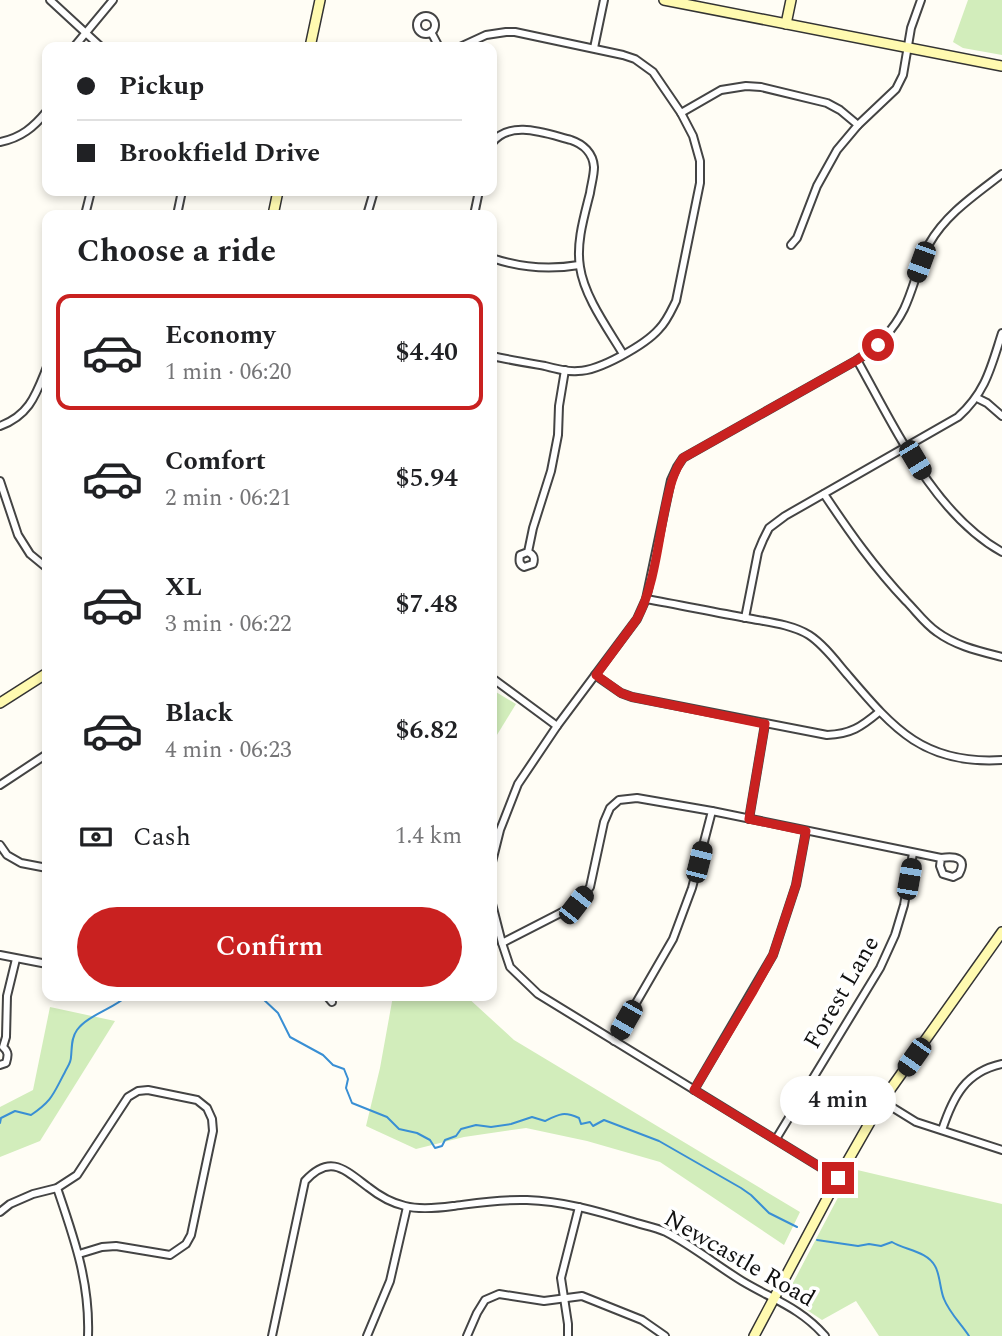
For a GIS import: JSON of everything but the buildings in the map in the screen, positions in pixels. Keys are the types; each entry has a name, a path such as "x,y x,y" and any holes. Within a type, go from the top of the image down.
{"street":[{"path":"50,0 95,42"},
{"path":"78,42 113,0"},
{"path":"311,42 320,0"},
{"path":"594,48 604,0"},
{"path":"664,0 1002,66"},
{"path":"786,24 791,0"},
{"path":"791,245 797,238 825,169 837,150 858,125 896,89 903,75 911,28 921,0"},
{"path":"470,42 486,34 506,32 594,48 623,55 645,65 661,81 681,113 698,149 701,172 676,301 658,331 623,354 590,370 565,370 497,357"},
{"path":"430,33 436,42"},
{"path":"681,113 721,90 746,86 761,87 827,103 858,125"},
{"path":"0,142 26,132 42,117"},
{"path":"497,137 512,130 549,135 579,142 592,158 593,177 580,234 579,265 592,300 623,354"},
{"path":"497,842 519,784 557,726 637,619 646,599 671,480 683,458 857,360 878,345 898,321 921,262 945,222 960,206 1002,174"},
{"path":"497,260 534,268 579,265"},
{"path":"745,618 758,552 769,528 785,516 958,417 983,388 1002,333"},
{"path":"857,360 923,474 943,500 981,538 1002,552"},
{"path":"528,552 551,471 565,370"},
{"path":"0,426 20,416 31,403 42,378"},
{"path":"977,398 1002,416"},
{"path":"0,481 2,496 18,535 30,554 42,564"},
{"path":"824,494 854,540 935,631 954,643 1002,657"},
{"path":"646,599 784,625 809,635 827,651 879,712 896,728 926,748 972,760 1002,760"},
{"path":"596,675 621,693 632,697 827,736 852,732 879,712"},
{"path":"0,703 42,676"},
{"path":"497,682 557,726"},
{"path":"749,819 765,724"},
{"path":"0,785 42,757"},
{"path":"502,943 576,905 590,887 604,822 610,808 619,800 637,798 712,811 941,858"},
{"path":"614,1041 673,939 692,888 712,811"},
{"path":"694,1090 773,955 796,885 806,831"},
{"path":"0,845 7,855 20,863 42,867"},
{"name":"Forest Lane","path":"776,1139 880,968 901,915 913,853"},
{"path":"497,924 510,967 538,993 838,1178"},
{"path":"754,1336 838,1178 883,1101 1002,932"},
{"path":"0,956 42,963"},
{"path":"0,1065 6,1063 8,1056 2,1047 6,1037 7,996 16,959"},
{"path":"942,1130 958,1091 976,1074 1002,1064"},
{"path":"0,1212 10,1204 33,1194 57,1188 77,1175 128,1097 138,1091 148,1090 197,1100 207,1108 212,1118 213,1131 191,1235 186,1244 170,1255 116,1246 79,1254"},
{"path":"883,1101 916,1122 1002,1150"},
{"name":"Newcastle Road","path":"272,1336 305,1181 314,1171 326,1166 341,1167 371,1189 407,1207 433,1208 497,1201 552,1202 663,1231 741,1281 800,1312 825,1336"},
{"path":"57,1188 85,1281 89,1311 88,1336"},
{"path":"367,1336 390,1280 407,1207"},
{"path":"568,1336 561,1278 579,1207"},
{"path":"467,1336 485,1300 499,1294 544,1301 582,1296 642,1320 665,1336"}],"green space":[{"path":"968,0 1002,0 1002,55 963,48 953,42"},
{"path":"497,693 516,704 497,735"},
{"path":"392,1001 471,1001 514,1040 800,1212 784,1245 660,1162 587,1141 526,1128 464,1137 416,1149 366,1126"},
{"path":"50,1007 115,1021 40,1141 0,1157 0,1107 33,1090"},
{"path":"853,1169 1002,1204 1002,1336 879,1336 856,1301 822,1320 786,1296"}],"waterway":[{"path":"0,1123 1,1118 15,1111 31,1115 48,1101 70,1063 77,1030 87,1020 120,1001"},
{"path":"265,1001 278,1013 290,1037 323,1055 333,1065 344,1069 348,1079 346,1088 352,1103 387,1117 399,1129 417,1133 430,1140 435,1148 456,1136 461,1129 476,1125 491,1127 532,1117 545,1121 565,1114 579,1118 581,1124 590,1122 593,1126 604,1120 659,1141 741,1188 769,1213 797,1227"},
{"path":"817,1240 858,1246 881,1246 892,1242 927,1257 937,1269 946,1304 969,1336"}],"route":[{"path":"838,1178 694,1090 773,955 796,885 806,831 749,819 765,724 632,697 621,693 596,675 642,609 649,588 671,480 683,458 857,360 878,345"}]}
